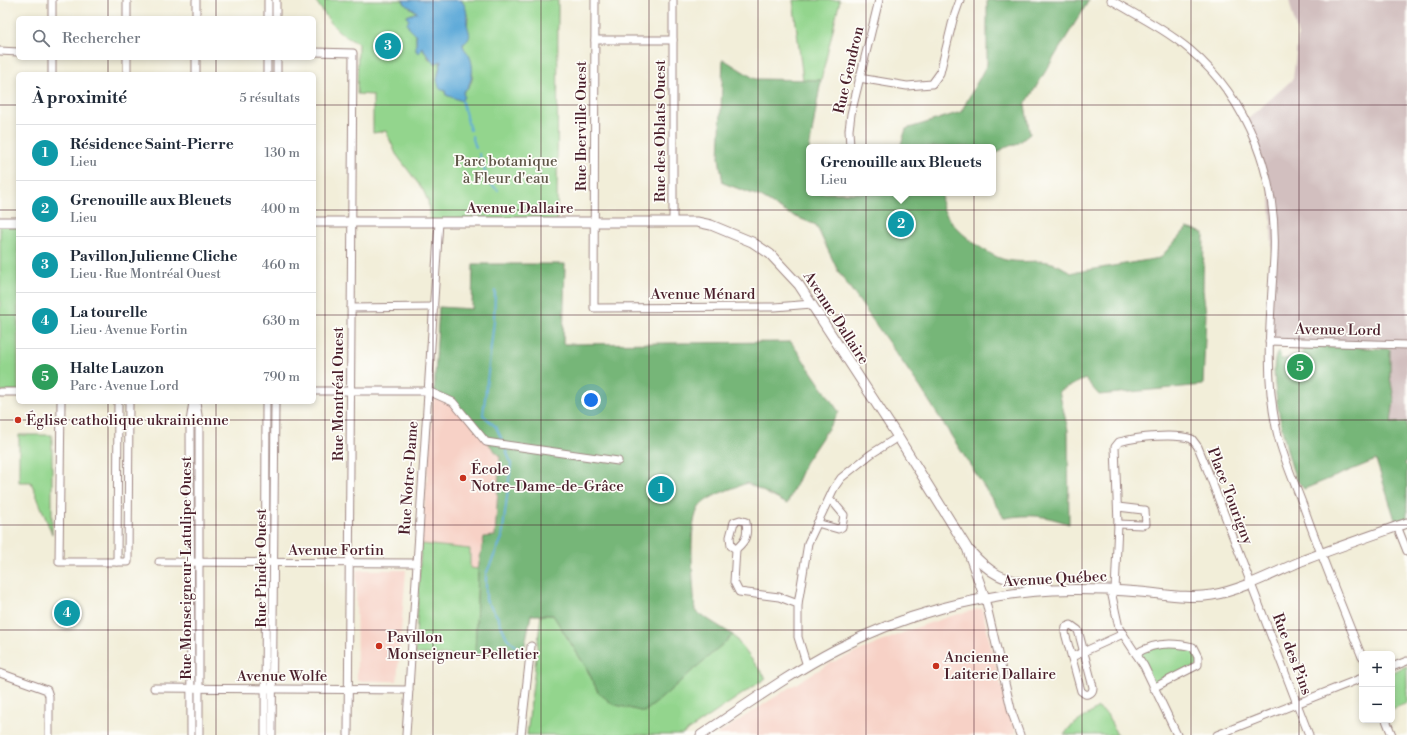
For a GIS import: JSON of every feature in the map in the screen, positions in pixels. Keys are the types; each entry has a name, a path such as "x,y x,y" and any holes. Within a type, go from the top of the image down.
{"street":[{"path":"52,0 52,16"},
{"path":"127,0 127,16"},
{"path":"196,0 196,16"},
{"path":"268,0 268,16"},
{"path":"276,0 276,16"},
{"name":"Rue Iberville Ouest","path":"594,308 595,0"},
{"name":"Rue des Oblats Ouest","path":"673,0 673,221"},
{"name":"Rue Gendron","path":"850,144 849,130 859,78 879,0"},
{"path":"859,78 907,86 932,84 940,73 953,20 960,0"},
{"path":"1111,0 1159,28 1192,52 1215,76 1235,103 1242,116 1247,120 1265,171 1274,222 1274,255 1269,341 1269,380 1276,428 1298,494 1360,651"},
{"path":"595,40 673,40"},
{"path":"0,52 16,52"},
{"name":"Rue Montréal Ouest","path":"316,52 353,53 348,735"},
{"path":"52,60 52,72"},
{"path":"127,60 127,72"},
{"path":"196,60 196,72"},
{"path":"267,60 267,72"},
{"path":"277,60 277,72"},
{"path":"0,222 16,222"},
{"name":"Avenue Dallaire","path":"316,222 697,222 711,225 752,242 770,254 790,274 812,304 898,437 967,548 985,598 1012,713 1020,735"},
{"name":"Rue Notre-Dame","path":"406,735 439,222"},
{"name":"Avenue Ménard","path":"594,308 775,307 812,304"},
{"path":"351,308 434,307"},
{"name":"Avenue Lord","path":"1269,341 1407,345"},
{"path":"316,391 428,391 453,402 486,442 618,461"},
{"path":"0,392 16,392"},
{"path":"61,404 59,562 128,562 129,404"},
{"path":"117,562 118,404"},
{"name":"Rue Monseigneur-Latulipe Ouest","path":"191,735 190,422 193,404"},
{"name":"Rue Monseigneur-Latulipe Ouest","path":"196,404 199,422 199,735"},
{"name":"Rue Pinder Ouest","path":"266,404 265,562 272,735"},
{"name":"Rue Pinder Ouest","path":"265,735 269,689 274,562 275,404"},
{"name":"Place Tourigny","path":"1177,735 1154,688 1117,621 1113,590 1118,524 1115,447 1119,442 1171,436 1192,439 1198,447 1251,582"},
{"path":"807,666 798,637 798,604 808,543 837,483 848,470 898,437"},
{"path":"817,523 838,530 842,527 844,515 837,506 829,500"},
{"path":"1118,507 1145,510 1147,517 1146,524 1142,525 1118,524"},
{"name":"Avenue Québec","path":"701,735 807,666 849,643 902,622 985,598 1055,590 1113,590 1174,596 1211,595 1251,582 1321,554 1407,523"},
{"path":"1397,526 1407,550"},
{"path":"736,548 734,582 736,589 739,592 779,597 798,604"},
{"path":"967,548 988,570 1000,577 1014,582 1055,590"},
{"name":"Avenue Fortin","path":"159,562 417,563"},
{"name":"Rue des Pins","path":"1251,582 1309,735"},
{"path":"1069,625 1077,628 1084,651 1093,687 1092,692 1089,694 1085,694 1081,691 1072,656 1065,633 1066,627 1069,625"},
{"path":"1072,656 1123,634"},
{"path":"1136,654 1143,649 1158,644 1180,644 1193,647 1198,656 1198,665 1154,688"},
{"path":"521,735 531,646"},
{"path":"1395,666 1407,660"},
{"path":"0,673 47,690 49,696 49,735"},
{"path":"1218,735 1359,679"},
{"name":"Avenue Wolfe","path":"154,688 409,690"},
{"path":"1387,723 1392,735"}],"shaded area":[{"path":"1289,0 1407,0 1407,422 1391,423 1394,399 1390,377 1390,344 1269,341 1273,275 1270,193 1247,120 1293,79 1298,37"},
{"name":"École Notre-Dame-de-Grâce","path":"434,394 453,402 500,457 495,536 484,537 478,569 470,569 421,544"},
{"path":"356,570 406,570 397,681 357,681"},
{"path":"982,608 997,671 1016,733 1010,735 716,735 831,663 912,629"}],"green space":[{"name":"Parc botanique à Fleur d'eau","path":"315,0 403,0 405,4 417,12 407,16 416,35 416,45 420,50 422,47 429,59 441,61 438,74 446,95 456,98 463,95 463,92 472,80 471,68 463,44 466,42 468,17 461,0 558,0 557,223 430,222 428,201 423,190 396,154 386,131 373,133 373,95 357,94 358,43 344,35 333,25"},
{"path":"793,0 840,0 821,80 803,80"},
{"path":"987,0 1089,0 1025,105 1030,134 1016,145 1007,146 996,154 996,144 901,144 906,129 961,112 987,64"},
{"path":"723,59 755,79 821,80 810,144 806,144 806,196 942,196 942,205 945,213 951,221 968,238 989,253 1006,260 1047,262 1062,267 1071,273 1160,258 1187,228 1204,233 1203,290 1206,314 1203,385 1099,395 1085,379 1059,391 1068,430 1069,524 1037,516 1004,518 920,387 838,271 816,225 789,214 761,197 723,183 719,158"},
{"path":"0,224 16,224 16,391 0,391"},
{"path":"473,264 565,264 563,344 791,342 839,412 805,463 787,504 747,483 713,496 698,509 695,519 692,544 695,611 733,635 644,712 612,704 598,692 587,669 553,615 531,615 524,649 475,656 478,569 484,537 495,536 500,457 453,402 434,394 439,307 472,309"},
{"path":"1303,345 1390,349 1390,377 1394,399 1391,423 1407,422 1407,460 1405,464 1407,466 1407,523 1397,526 1376,460 1304,489 1296,479 1283,433 1274,373 1275,359 1279,351 1281,359 1302,358"},
{"path":"19,435 52,435 52,534 31,482 19,482"},
{"path":"421,544 470,549 470,568 478,569 475,656 415,654"},
{"path":"541,615 553,615 587,669 598,692 644,712 733,635 766,678 682,735 527,735"},
{"path":"1159,644 1193,647 1198,665 1153,688 1136,654"},
{"path":"1407,666 1407,703 1395,708 1395,687 1395,671"},
{"path":"1098,708 1107,714 1117,735 1064,735 1070,727"}],"water":[{"path":"403,0 461,0 464,5 470,36 463,46 471,59 472,75 469,85 463,92 464,96 462,101 446,95 445,91 440,89 437,80 441,61 434,64 422,47 419,53 416,51 416,35 409,28 407,23 409,20 407,16 417,12 405,4"}],"waterway":[{"path":"462,101 470,130"},
{"path":"472,136 476,148"},
{"path":"479,154 489,183 498,190"},
{"path":"495,291 494,321 483,415 496,427 502,440"},
{"path":"506,450 511,463 502,538 486,574 486,600 497,616 507,638 520,650"}],"place":[{"name":"Pavillon Julienne Cliche","path":"388,46"},
{"name":"Grenouille aux Bleuets","path":"901,224"},
{"name":"Halte Lauzon","path":"1300,367"},
{"name":"Église catholique ukrainienne","path":"18,420"},
{"name":"École Notre-Dame-de-Grâce","path":"463,478"},
{"name":"Résidence Saint-Pierre","path":"661,489"},
{"name":"La tourelle","path":"67,613"},
{"name":"Pavillon Monseigneur-Pelletier","path":"379,646"},
{"name":"Ancienne Laiterie Dallaire","path":"936,666"}]}
